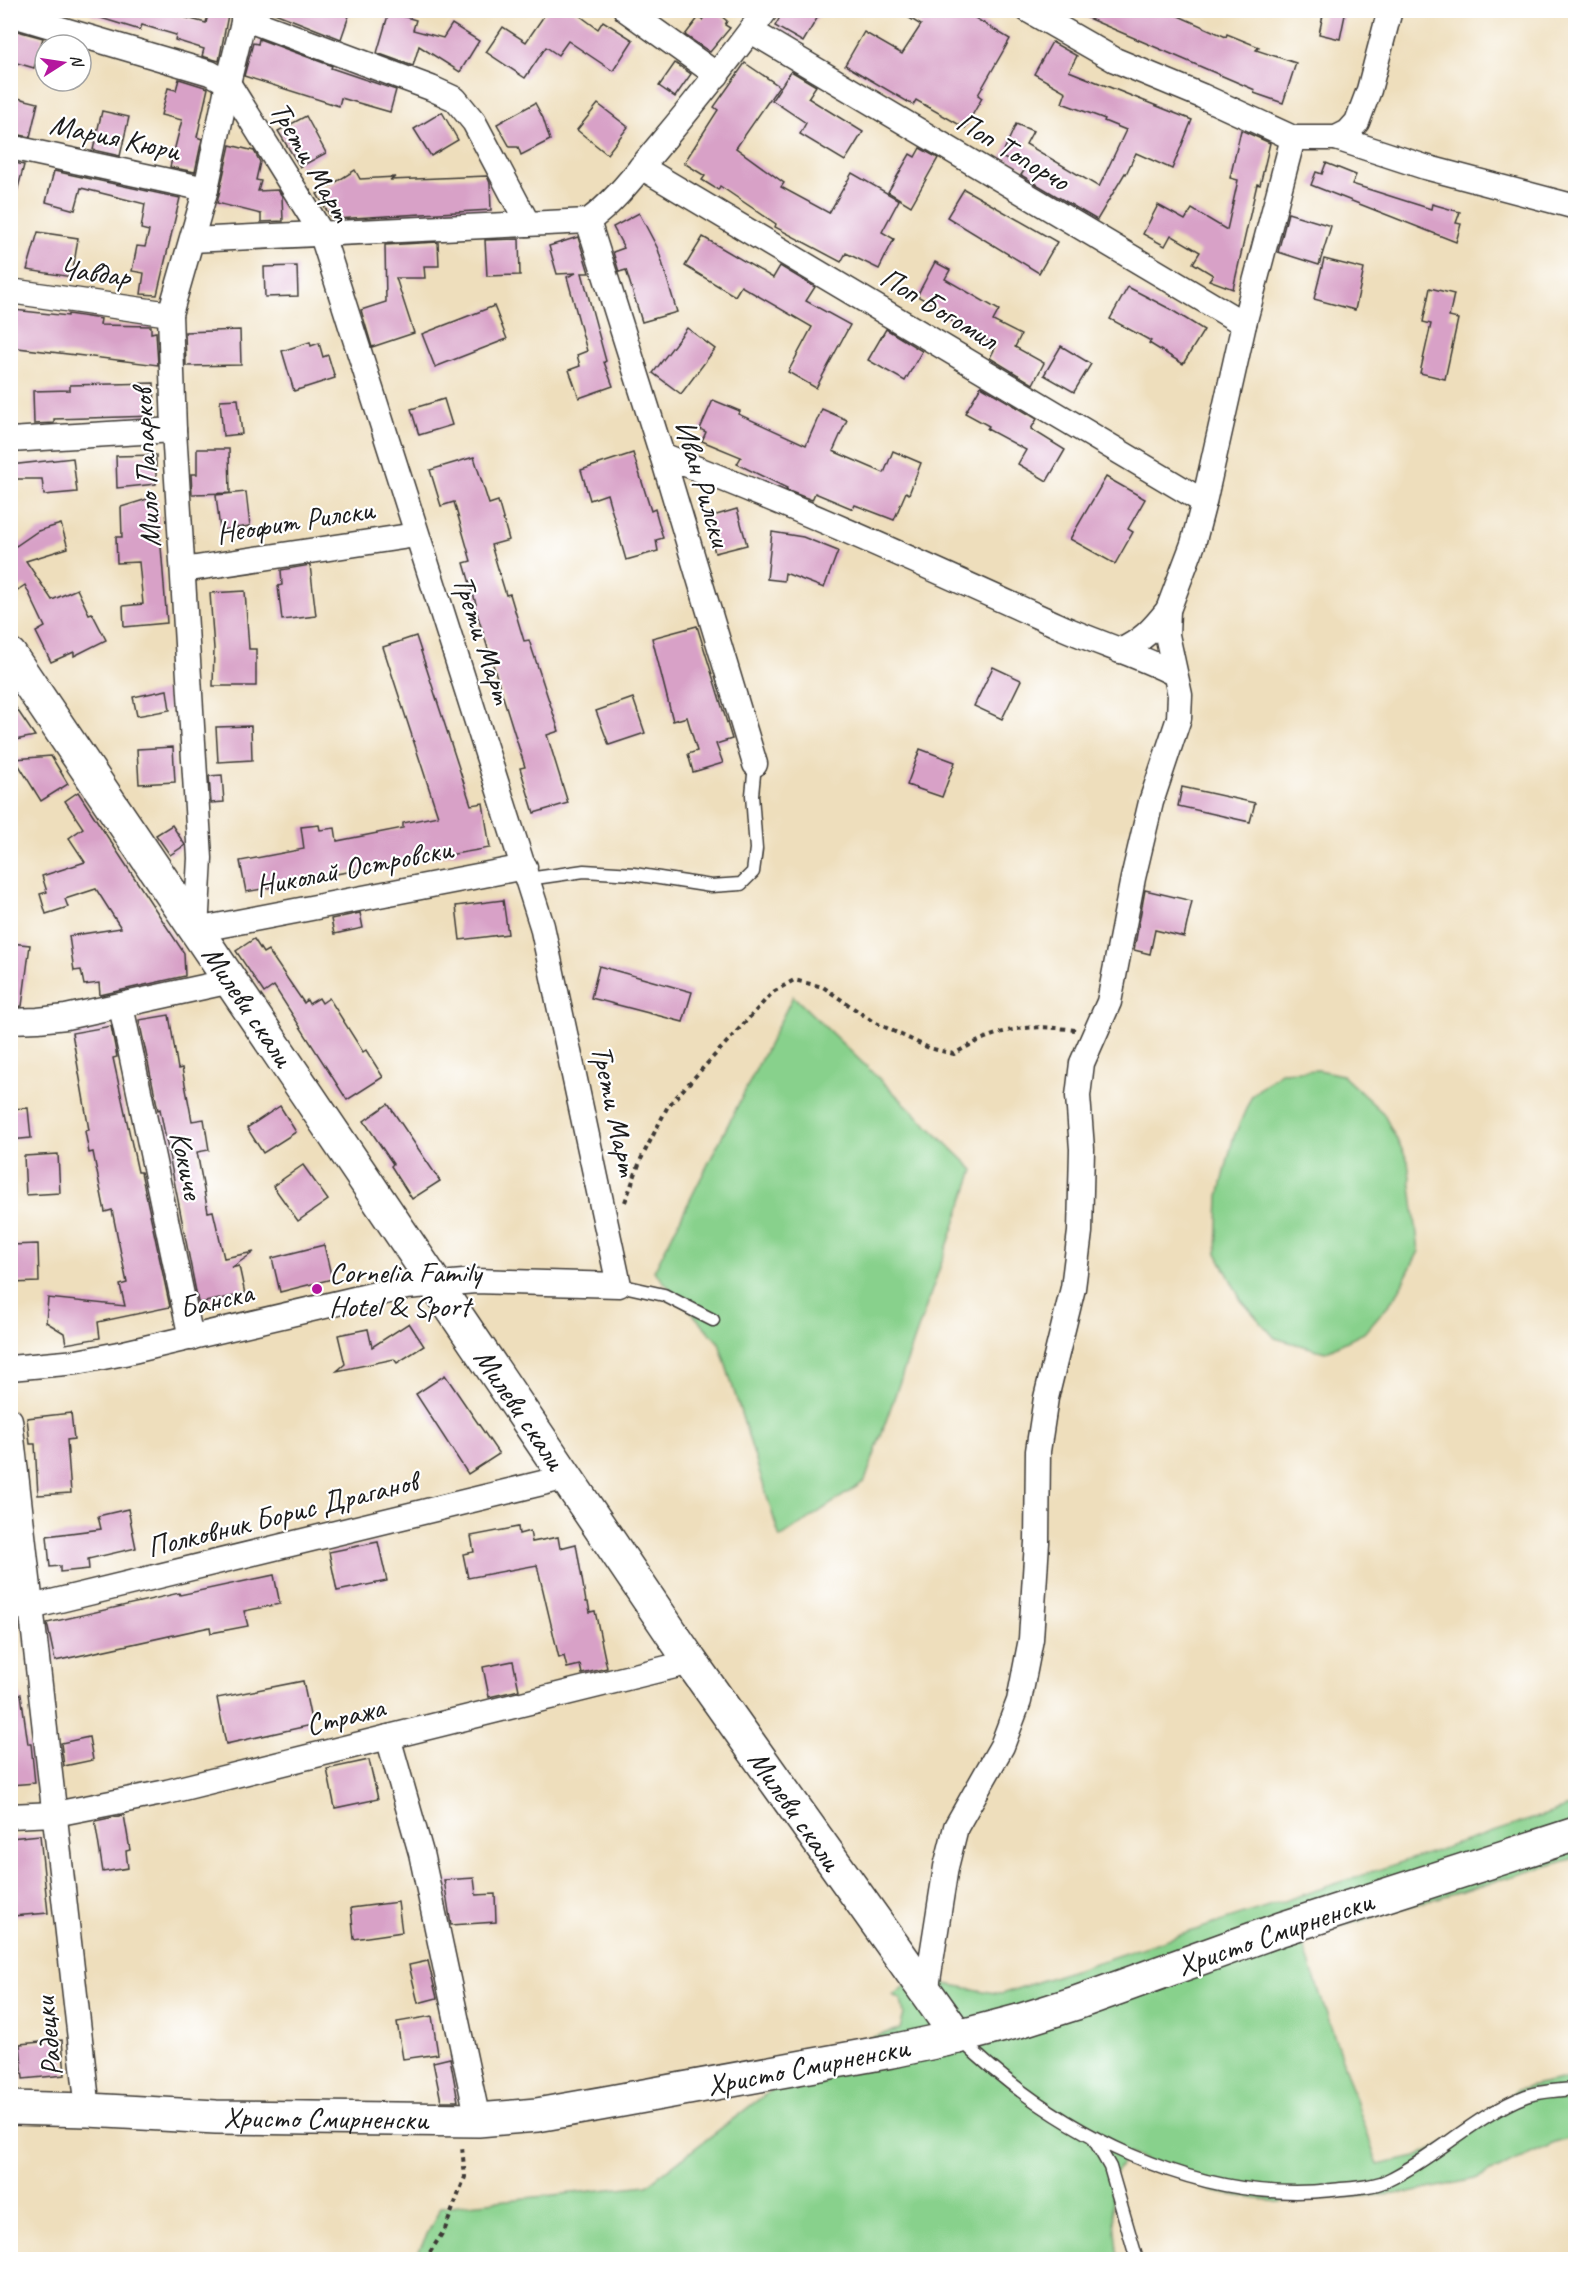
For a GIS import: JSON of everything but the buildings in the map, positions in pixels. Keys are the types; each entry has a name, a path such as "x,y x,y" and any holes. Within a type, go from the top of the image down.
{"street":[{"path":"626,10 717,75"},
{"path":"192,240 321,232 588,221 603,210 641,167 717,75 766,10"},
{"path":"1028,10 1115,60 1202,96 1293,138 1336,138 1425,167 1575,207"},
{"path":"1336,138 1348,132 1357,123 1369,90 1383,13"},
{"name":"Трети Март","path":"10,14 210,73 228,83 321,232 542,926 619,1285"},
{"path":"244,14 455,99 474,122 528,224"},
{"name":"Мило Папарков","path":"196,930 200,858 174,430 170,314 206,189 244,14"},
{"name":"Поп Топорчо","path":"751,31 1244,324"},
{"path":"926,1993 946,1867 956,1827 1002,1746 1019,1701 1031,1640 1037,1542 1038,1450 1046,1398 1073,1288 1080,1232 1082,1149 1078,1096 1082,1063 1109,1002 1133,878 1151,802 1179,718 1180,695 1167,635 1168,610 1193,544 1244,324 1293,138"},
{"name":"Мария Кюри","path":"10,147 206,189"},
{"name":"Поп Богомил","path":"641,167 1204,502"},
{"name":"Иван Рилски","path":"588,221 662,455 754,764"},
{"name":"Чавдар","path":"10,291 170,314"},
{"path":"10,440 174,430"},
{"path":"662,455 719,477 951,577 1077,635 1148,660 1175,674"},
{"name":"Неофит Рилски","path":"183,570 416,535"},
{"path":"1120,651 1138,643 1168,610"},
{"name":"Милеви скали","path":"10,655 691,1662 958,2037"},
{"name":"Николай Островски","path":"196,930 526,873"},
{"path":"10,1021 57,1018 231,981"},
{"name":"Кокиче","path":"121,1006 191,1338"},
{"path":"435,1284 475,1281 619,1285"},
{"name":"Банска","path":"10,1368 77,1362 191,1338 406,1287 435,1284"},
{"name":"Радецки","path":"10,1420 21,1607 55,1814 88,2110"},
{"name":"Полковник Борис Драганов","path":"21,1607 567,1478"},
{"name":"Стража","path":"10,1816 55,1814 167,1792 691,1662"},
{"path":"388,1737 421,1853 467,2120"},
{"name":"Христо Смирненски","path":"10,2108 238,2117 467,2120 537,2115 600,2104 958,2037 1076,2003 1281,1929 1575,1834"}],"lane":[{"path":"526,873 584,871 634,874 711,886 741,884 753,872 756,849 752,795 754,764"},
{"path":"619,1285 664,1294 713,1320"},
{"path":"958,2037 987,2066 1094,2139 1144,2161 1195,2178 1246,2189 1317,2192 1384,2182 1501,2109 1527,2096 1575,2089"},
{"path":"1094,2139 1110,2167 1137,2259"}],"path":[{"path":"610,1241 641,1159 668,1106 772,992 794,980 823,987 872,1021 929,1048 954,1054 978,1040 1014,1028 1050,1026 1096,1033"},
{"path":"425,2259 445,2229 465,2177 467,2120"}],"green space":[{"path":"793,996 974,1170 865,1481 780,1538 719,1343 654,1271"},
{"path":"1319,1070 1342,1075 1383,1113 1408,1161 1419,1251 1396,1296 1364,1333 1325,1352 1275,1338 1241,1300 1217,1253 1219,1196 1233,1139 1252,1095 1280,1072"},
{"path":"1575,1805 1575,1858 1301,1938 1378,2165 1416,2157 1465,2133 1518,2089 1575,2077 1575,2137 1555,2143 1475,2179 1410,2193 1277,2202 1213,2192 1129,2153 1110,2181 1118,2259 410,2260 418,2252 441,2207 647,2185 793,2073 835,2048 900,2029 904,2014 901,1999 893,1995 927,1969 945,1984 1001,1994"}],"place":[{"name":"Cornelia Family Hotel & Sport","path":"317,1289"}]}
